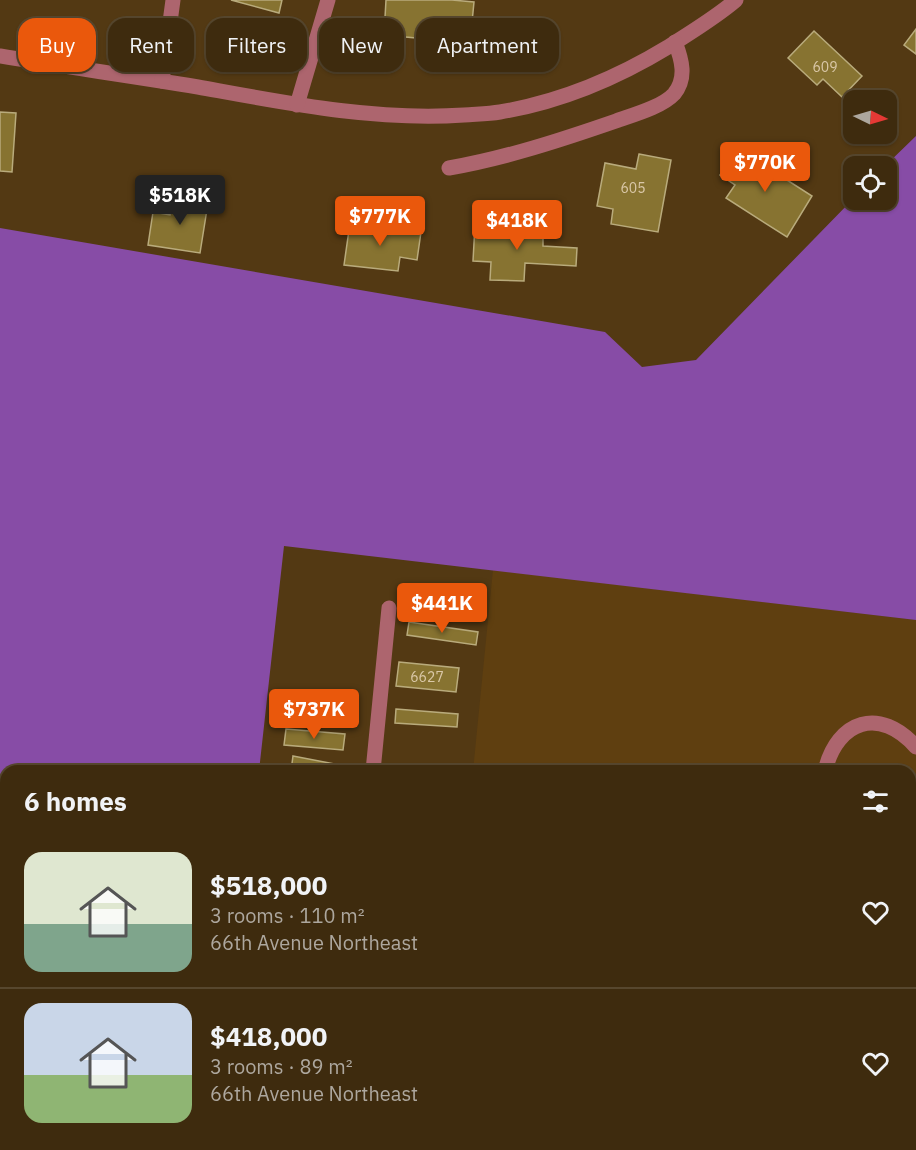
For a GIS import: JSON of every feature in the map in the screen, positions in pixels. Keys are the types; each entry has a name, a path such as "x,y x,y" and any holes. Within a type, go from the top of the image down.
{"street":[{"path":"162,81 173,0"},
{"path":"297,105 328,0"},
{"path":"0,57 162,81 297,105 393,117 498,113 530,106 588,88 635,67 736,0"},
{"path":"449,168 486,161 561,140 650,109 672,96 680,84 683,75 682,60 675,42"},
{"path":"374,765 389,608"},
{"path":"826,765 839,737 858,724 871,722 888,725 905,735 916,747"}],"shaded area":[{"path":"916,136 916,620 284,546 260,765 0,765 0,228 605,332 642,367 696,360 843,209 897,210 895,156"},
{"path":"493,570 916,620 916,765 474,765"}],"building":[{"path":"231,0 282,0 279,13"},
{"path":"386,0 474,2 472,18 416,18 416,38 404,37 404,18 385,18"},
{"path":"916,29 916,54 904,45"},
{"path":"814,31 862,76 849,90 843,90 842,97 823,79 817,85 788,58"},
{"path":"0,112 16,113 12,172 0,171"},
{"path":"737,148 812,196 787,237 726,198 735,185 720,175"},
{"path":"639,154 671,160 658,232 611,224 613,209 597,206 605,163 636,169"},
{"path":"173,198 208,203 200,253 148,245 153,212 170,215"},
{"path":"350,223 421,232 417,260 400,257 398,271 344,265"},
{"path":"475,225 543,228 543,246 577,248 576,266 525,263 524,281 490,280 491,262 473,261"},
{"path":"407,595 475,604 473,616 406,607"},
{"path":"409,622 478,632 476,645 407,635"},
{"path":"399,662 459,668 456,692 396,686"},
{"path":"396,709 458,714 457,727 395,723"},
{"path":"286,729 345,734 343,750 284,745"},
{"path":"293,756 340,765 292,765"}]}
